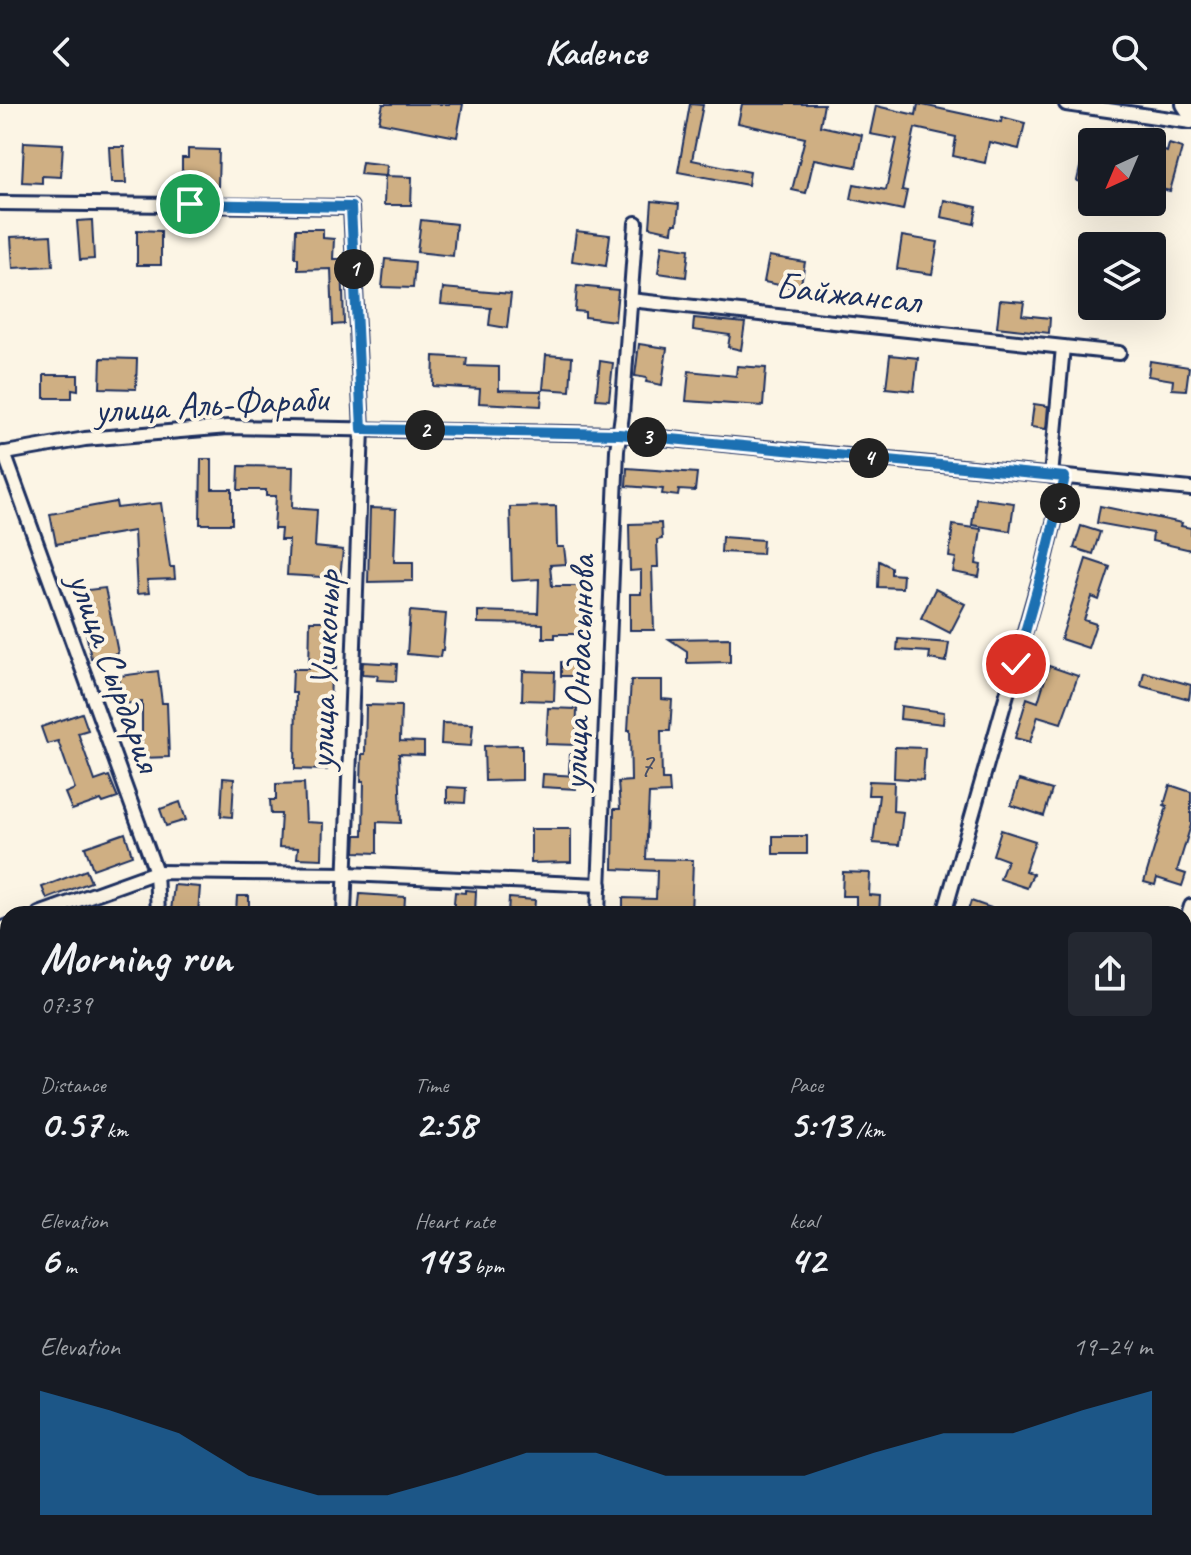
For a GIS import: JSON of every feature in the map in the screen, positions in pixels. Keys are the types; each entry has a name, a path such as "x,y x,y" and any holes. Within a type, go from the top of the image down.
{"main road":[{"path":"1185,104 1191,113"}],"street":[{"path":"1066,104 1191,122"},
{"name":"улица Ушконыр","path":"0,203 351,207 362,429 345,906"},
{"path":"619,434 636,223"},
{"name":"Байжансал","path":"630,300 1119,353"},
{"path":"946,906 1039,583 1058,477 1063,347"},
{"name":"улица Аль-Фараби","path":"2,454 85,439 228,427 619,434 1191,489"},
{"name":"улица Ондасынова","path":"599,906 619,434"},
{"name":"улица Сырдария","path":"2,454 156,872 158,906"},
{"path":"60,906 156,872 347,874 600,885"}],"building":[{"path":"383,104 463,104 457,137 379,122"},
{"path":"690,104 703,105 692,160 750,172 748,185 678,172"},
{"path":"742,104 824,104 820,126 862,135 856,167 814,159 806,193 792,190 805,138 738,123"},
{"path":"918,104 1001,122 1002,117 1025,123 1019,149 989,142 985,163 953,156 956,137 915,128 902,190 907,191 903,210 851,199 854,184 886,190 897,139 870,134 876,106 916,115"},
{"path":"24,142 63,144 61,177 42,176 42,183 22,182"},
{"path":"1169,144 1182,148 1170,191 1166,190"},
{"path":"109,147 124,147 126,183 111,183"},
{"path":"188,149 219,150 218,187 192,187 192,180 186,180 182,158 188,158"},
{"path":"362,162 387,165 386,176 412,177 411,205 384,205 385,176 360,174"},
{"path":"944,200 977,207 974,224 941,217"},
{"path":"652,201 679,204 677,224 673,224 672,232 650,227"},
{"path":"92,220 94,259 80,260 77,221"},
{"path":"421,220 456,224 453,256 417,252"},
{"path":"296,229 323,229 323,238 334,239 333,259 342,259 344,324 333,325 331,269 298,270 298,258 295,258"},
{"path":"137,230 161,231 161,265 137,265"},
{"path":"576,231 610,235 606,266 572,261"},
{"path":"51,235 53,266 13,268 11,237"},
{"path":"902,236 938,242 932,274 897,269"},
{"path":"662,245 689,249 686,277 658,273"},
{"path":"769,256 805,262 800,289 764,282"},
{"path":"385,259 415,262 413,288 382,287"},
{"path":"577,286 618,290 615,321 585,317 585,312 575,311"},
{"path":"443,288 511,294 507,328 489,325 491,308 441,304"},
{"path":"1000,300 1024,302 1022,315 1050,318 1049,333 997,327"},
{"path":"694,318 745,323 741,350 728,347 730,335 693,330"},
{"path":"639,344 667,348 662,385 635,376"},
{"path":"546,355 572,357 570,391 543,389"},
{"path":"890,355 918,358 914,391 886,388"},
{"path":"434,356 467,358 466,366 499,367 499,390 542,391 541,406 479,403 480,389 433,386"},
{"path":"101,358 137,359 136,389 100,388"},
{"path":"600,361 613,363 609,400 596,399"},
{"path":"1150,361 1189,367 1186,390 1172,389 1173,380 1148,376"},
{"path":"737,366 766,368 763,406 686,401 689,371 736,376"},
{"path":"44,375 78,375 78,390 72,389 72,398 44,398"},
{"path":"1034,404 1048,406 1046,429 1031,427"},
{"path":"201,459 212,459 212,489 232,489 232,524 200,524"},
{"path":"239,466 293,467 292,508 317,510 315,547 343,550 340,578 287,575 289,540 280,540 281,529 274,529 276,496 266,496 266,490 238,490"},
{"path":"627,468 697,473 695,491 679,490 678,496 662,494 663,489 626,486"},
{"path":"976,498 1014,503 1010,531 972,525"},
{"path":"116,502 117,508 161,503 170,567 174,567 175,579 147,580 149,593 137,594 134,531 56,544 50,514"},
{"path":"556,506 557,547 564,547 566,564 550,565 552,586 582,586 582,634 555,634 555,638 543,638 543,624 478,623 478,611 538,613 539,579 512,581 510,507"},
{"path":"1100,506 1182,523 1181,526 1191,528 1191,550 1152,541 1153,533 1097,523"},
{"path":"370,508 396,509 394,562 413,562 413,581 368,582"},
{"path":"661,523 662,539 657,540 658,567 652,567 654,630 630,630 630,594 641,594 641,570 630,571 629,524"},
{"path":"953,525 981,529 976,564 981,565 979,577 953,572 956,558 949,557"},
{"path":"1081,526 1100,532 1093,554 1074,548"},
{"path":"722,537 763,540 762,554 721,552"},
{"path":"1086,559 1110,567 1099,600 1092,597 1084,620 1096,624 1088,648 1061,639"},
{"path":"879,561 891,567 891,574 903,575 902,588 878,587"},
{"path":"105,588 118,653 91,658 78,591"},
{"path":"935,589 965,604 950,633 921,618"},
{"path":"410,611 446,614 440,657 407,654"},
{"path":"310,621 336,621 336,669 331,669 332,713 327,770 295,769 296,693 292,693 293,669 309,669"},
{"path":"730,638 730,662 687,663 687,651 669,639"},
{"path":"898,639 949,643 946,662 929,659 930,652 897,650"},
{"path":"363,662 397,664 396,681 377,680 378,675 362,674"},
{"path":"561,662 582,663 582,676 561,676"},
{"path":"1049,666 1078,676 1061,723 1038,716 1030,742 1015,738 1027,698 1038,702"},
{"path":"158,671 162,703 167,703 169,757 142,758 142,702 122,704 119,676"},
{"path":"523,671 555,672 554,701 522,700"},
{"path":"1144,672 1191,685 1189,699 1141,686"},
{"path":"631,680 662,680 662,699 672,700 670,731 661,731 662,780 669,780 670,793 649,794 646,859 693,860 691,906 623,906 623,898 656,899 657,871 613,869 614,809 620,809 618,782 631,781 628,730"},
{"path":"366,705 401,706 400,741 424,742 424,755 399,754 401,823 377,822 377,853 355,852 356,835 363,835 364,781 361,781"},
{"path":"901,706 944,712 943,724 900,719"},
{"path":"548,708 577,709 576,745 546,744"},
{"path":"82,713 88,730 78,733 95,781 109,776 118,798 72,810 65,793 75,789 58,741 47,744 41,727"},
{"path":"442,723 473,724 471,746 441,744"},
{"path":"522,745 522,780 485,781 484,746"},
{"path":"895,747 925,748 923,780 894,778"},
{"path":"570,754 587,755 585,774 569,773"},
{"path":"543,774 577,776 576,789 542,787"},
{"path":"223,778 234,779 232,817 221,816"},
{"path":"1019,780 1052,790 1044,816 1011,805"},
{"path":"869,781 894,782 893,811 903,812 899,845 873,843 879,795 868,795"},
{"path":"304,783 306,822 323,823 322,859 297,858 298,848 279,847 281,814 271,814 270,800 276,800 276,784"},
{"path":"1170,785 1191,792 1191,825 1177,871 1186,874 1182,886 1157,878 1155,885 1144,882 1167,806 1164,805"},
{"path":"447,787 466,788 465,803 447,802"},
{"path":"180,802 186,820 166,826 160,809"},
{"path":"531,829 571,829 571,862 531,863"},
{"path":"1001,830 1035,841 1025,871 1033,874 1027,888 1000,879 1007,860 993,855"},
{"path":"125,833 132,855 93,869 85,847"},
{"path":"773,836 807,836 807,854 773,854"},
{"path":"86,870 91,882 47,899 42,887"},
{"path":"843,872 870,873 869,895 880,896 879,906 856,906 856,896 842,896"},
{"path":"174,885 200,887 199,906 172,906"},
{"path":"465,890 476,891 475,906 454,906 455,892 465,893"},
{"path":"360,894 405,897 404,906 359,906"},
{"path":"237,896 249,896 249,906 236,906"},
{"path":"509,898 535,900 535,906 508,906"},
{"path":"971,901 986,906 969,906"}],"route":[{"path":"190,204 351,207 362,429 619,434 1065,477 1016,664"}]}
